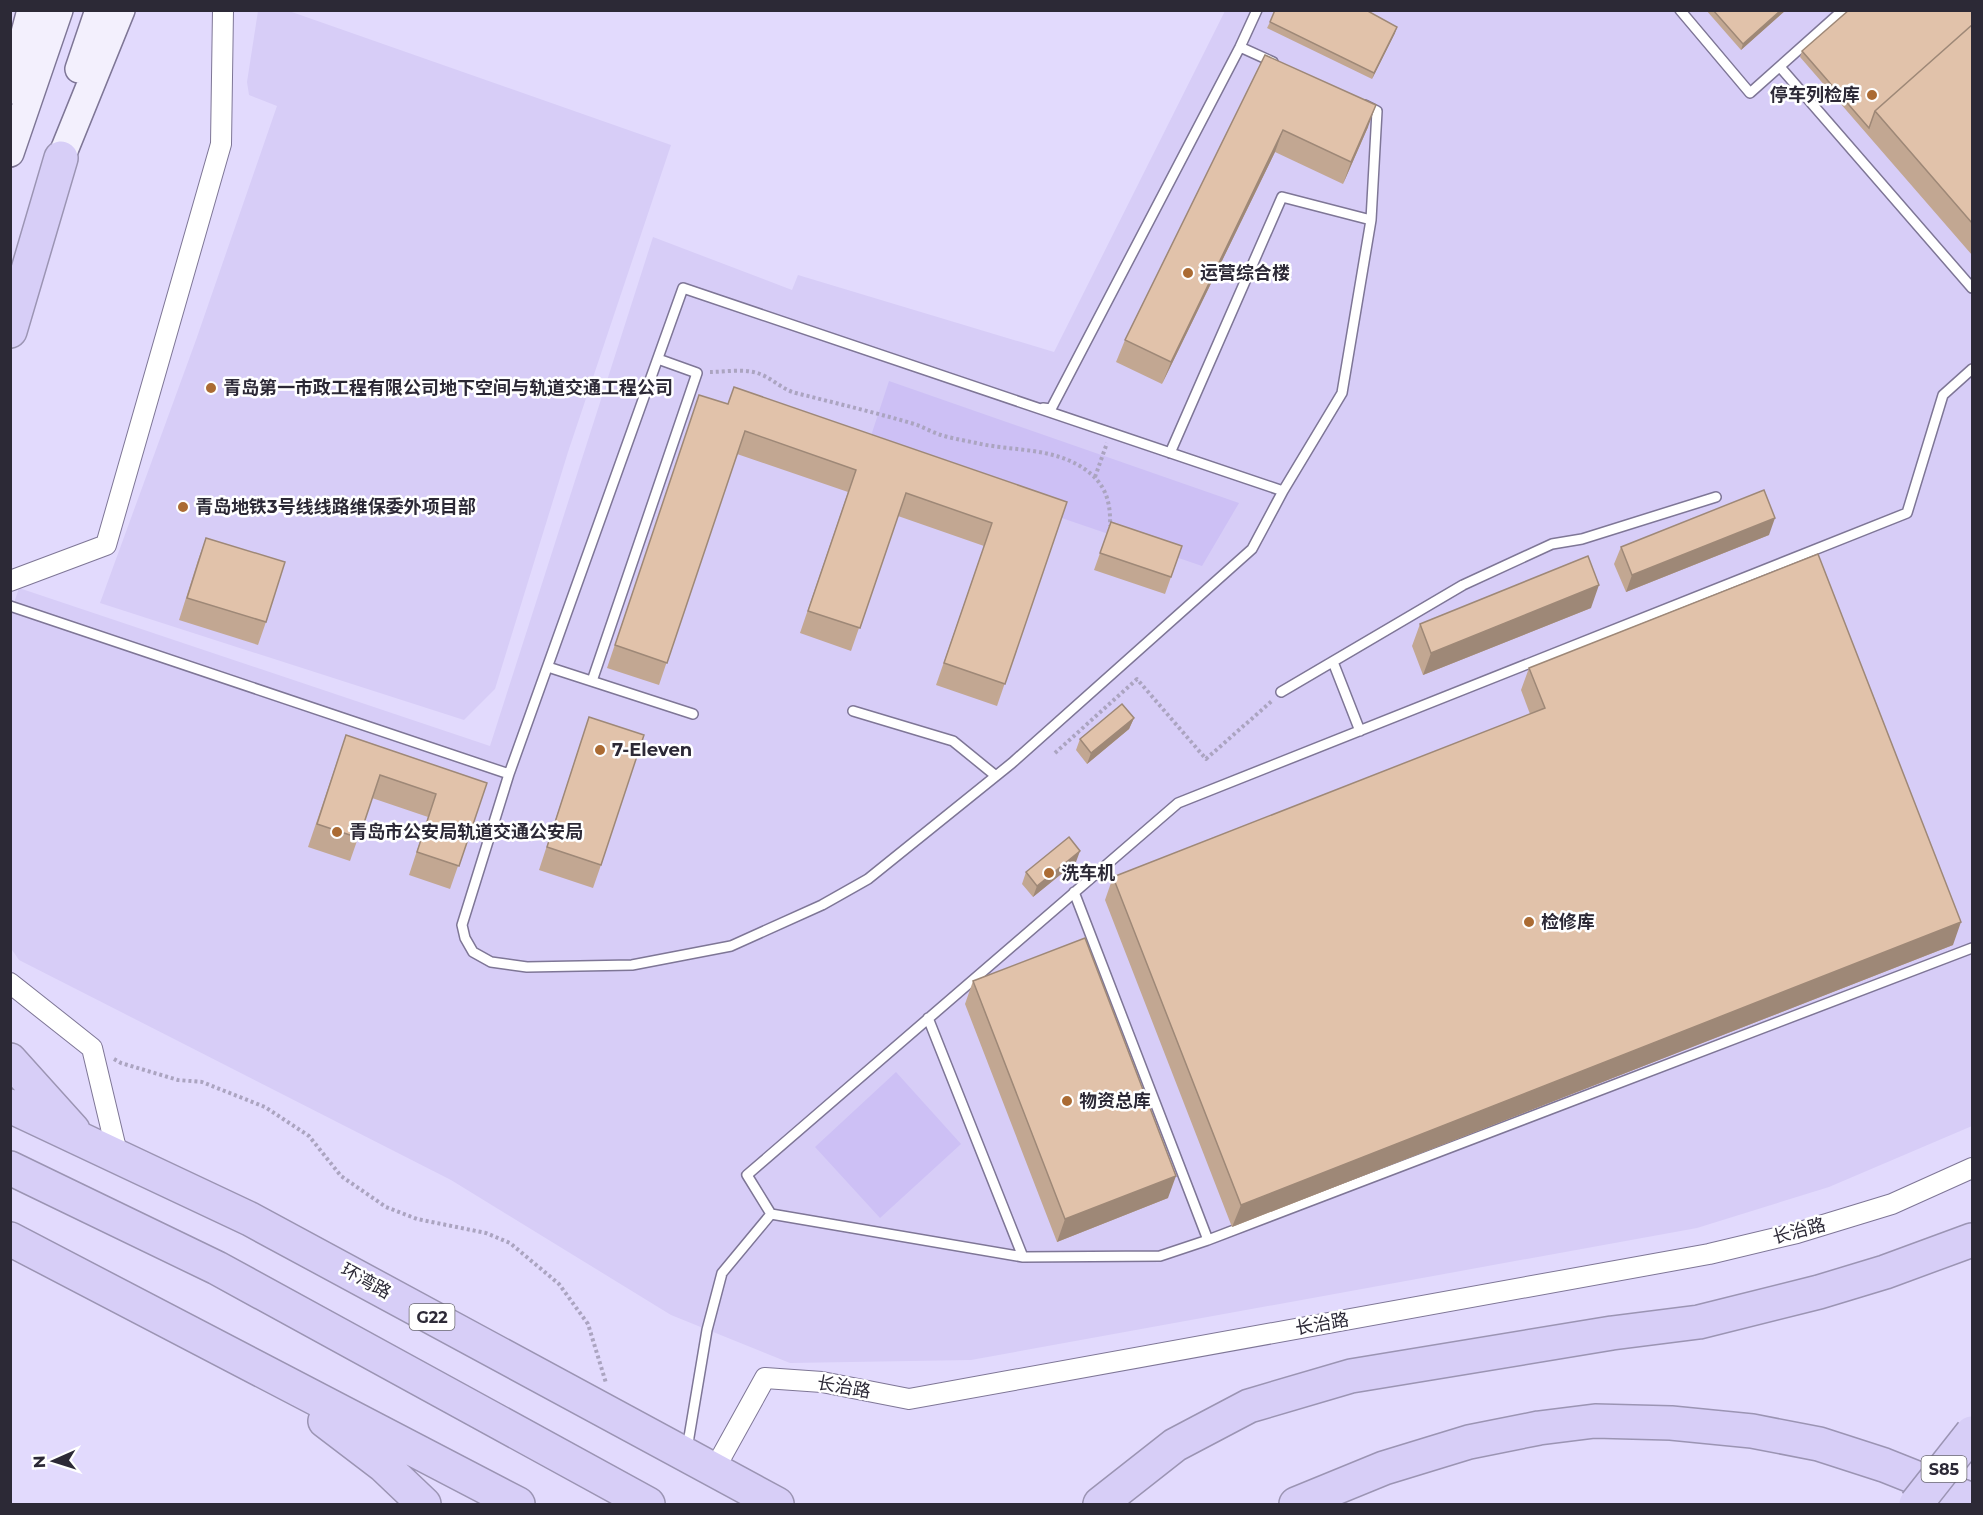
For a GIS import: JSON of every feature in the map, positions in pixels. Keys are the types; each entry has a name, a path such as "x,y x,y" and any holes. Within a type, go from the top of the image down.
{"highway":[{"path":"10,260 61,158"},
{"path":"10,331 61,158"},
{"path":"10,1060 82,1140"},
{"name":"环湾路","path":"10,1106 250,1219 777,1504"},
{"path":"10,1168 217,1268 648,1504"},
{"path":"10,1178 51,1188"},
{"path":"10,1239 518,1504"},
{"path":"1100,1504 1175,1445 1249,1406 1351,1376 1612,1333 1699,1322 1885,1272 1972,1240"},
{"path":"247,1362 384,1466 424,1504"},
{"path":"1296,1504 1384,1468 1469,1442 1539,1428 1595,1421 1671,1423 1752,1431 1820,1444 1884,1465 1972,1500"},
{"name":"S85","path":"1916,1504 1972,1433"}],"main road":[{"path":"10,90 31,10"},
{"path":"10,153 59,10"},
{"path":"61,158 80,67 99,10"},
{"path":"61,158 121,10"}],"street":[{"path":"10,580 106,545 221,144 223,10"},
{"path":"10,983 92,1048 118,1156"},
{"name":"长治路","path":"714,1470 765,1378 822,1382 909,1399 1709,1254 1797,1233 1893,1204 1972,1168"}],"lane":[{"path":"1037,408 1051,409 1257,10"},
{"path":"1680,10 1750,93 1843,10"},
{"path":"1240,46 1282,66"},
{"path":"1780,67 1972,288"},
{"path":"1283,491 684,288 509,774 462,925 465,938 473,952 491,962 527,967 632,965 731,946 822,905 868,879 996,776 1252,549 1283,491 1342,393 1371,220 1377,111 1356,101"},
{"path":"1170,453 1282,197 1371,220"},
{"path":"592,681 697,373 658,359"},
{"path":"1972,369 1943,395 1907,513 1178,803 747,1175 771,1214 1023,1257 1160,1256 1208,1240 1972,948"},
{"path":"1281,692 1463,585 1552,544 1582,539 1716,497"},
{"path":"10,606 509,774"},
{"path":"1333,663 1360,730"},
{"path":"548,667 693,714"},
{"path":"853,711 953,741 996,776"},
{"path":"1074,892 1208,1240"},
{"path":"928,1018 1023,1257"},
{"path":"686,1455 707,1330 723,1273 771,1214"}],"path":[{"path":"697,373 746,371 759,373 795,393 814,396 914,424 940,435 985,445 1048,453 1081,466 1104,487 1108,498 1110,526"},
{"path":"1095,477 1111,433"},
{"path":"1055,753 1137,679 1206,759 1281,692"},
{"path":"92,1048 121,1063 178,1080 202,1083 265,1107 309,1136 341,1176 386,1207 417,1219 486,1233 510,1243 559,1284 588,1324 617,1418"}],"shaded area":[{"path":"258,11 289,11 671,145 568,452 495,689 464,720 100,603 196,340 277,106 249,95 247,82"},
{"path":"1225,11 1972,11 1972,1126 1829,1187 1697,1228 971,1360 790,1363 671,1315 451,1180 19,960 10,947 10,615 19,588 490,746 653,237 792,290 798,275 1054,352"},
{"path":"889,381 1239,503 1202,566 866,451"},
{"path":"896,1072 961,1144 880,1218 815,1147"}],"building":[{"path":"1275,10 1366,10 1397,27 1374,73 1270,22"},
{"name":"停车列检库","path":"1713,10 1781,10 1743,44"},
{"name":"停车列检库","path":"1849,10 1972,10 1972,25 1875,111 1869,128 1802,51"},
{"path":"1972,25 1972,223 1875,111"},
{"name":"运营综合楼","path":"1265,55 1376,105 1351,162 1283,130 1171,362 1125,340"},
{"path":"734,387 1067,502 1005,684 944,663 992,523 906,493 860,628 808,611 856,470 745,431 667,663 615,645 699,395 728,404"},
{"path":"1764,490 1775,518 1632,575 1621,547"},
{"path":"1111,522 1182,546 1171,577 1100,553"},
{"path":"206,538 285,562 266,622 187,598"},
{"name":"检修库","path":"1818,554 1961,922 1241,1205 1113,877 1545,708 1529,668"},
{"path":"1588,556 1599,585 1431,653 1420,624"},
{"path":"1122,704 1134,718 1091,753 1080,739"},
{"path":"589,717 644,735 601,865 547,847"},
{"name":"青岛市公安局轨道交通公安局","path":"346,735 487,783 459,866 417,852 436,794 380,775 359,838 317,824"},
{"path":"1069,837 1080,851 1037,886 1026,872"},
{"name":"物资总库","path":"1085,938 1176,1176 1065,1219 973,981"}],"place":[{"name":"停车列检库","path":"1872,95"},
{"name":"运营综合楼","path":"1188,273"},
{"name":"青岛第一市政工程有限公司地下空间与轨道交通工程公司","path":"211,388"},
{"name":"青岛地铁3号线线路维保委外项目部","path":"183,507"},
{"name":"7-Eleven","path":"600,750"},
{"name":"青岛市公安局轨道交通公安局","path":"337,832"},
{"name":"洗车机","path":"1049,873"},
{"name":"检修库","path":"1529,922"},
{"name":"物资总库","path":"1067,1101"}]}
